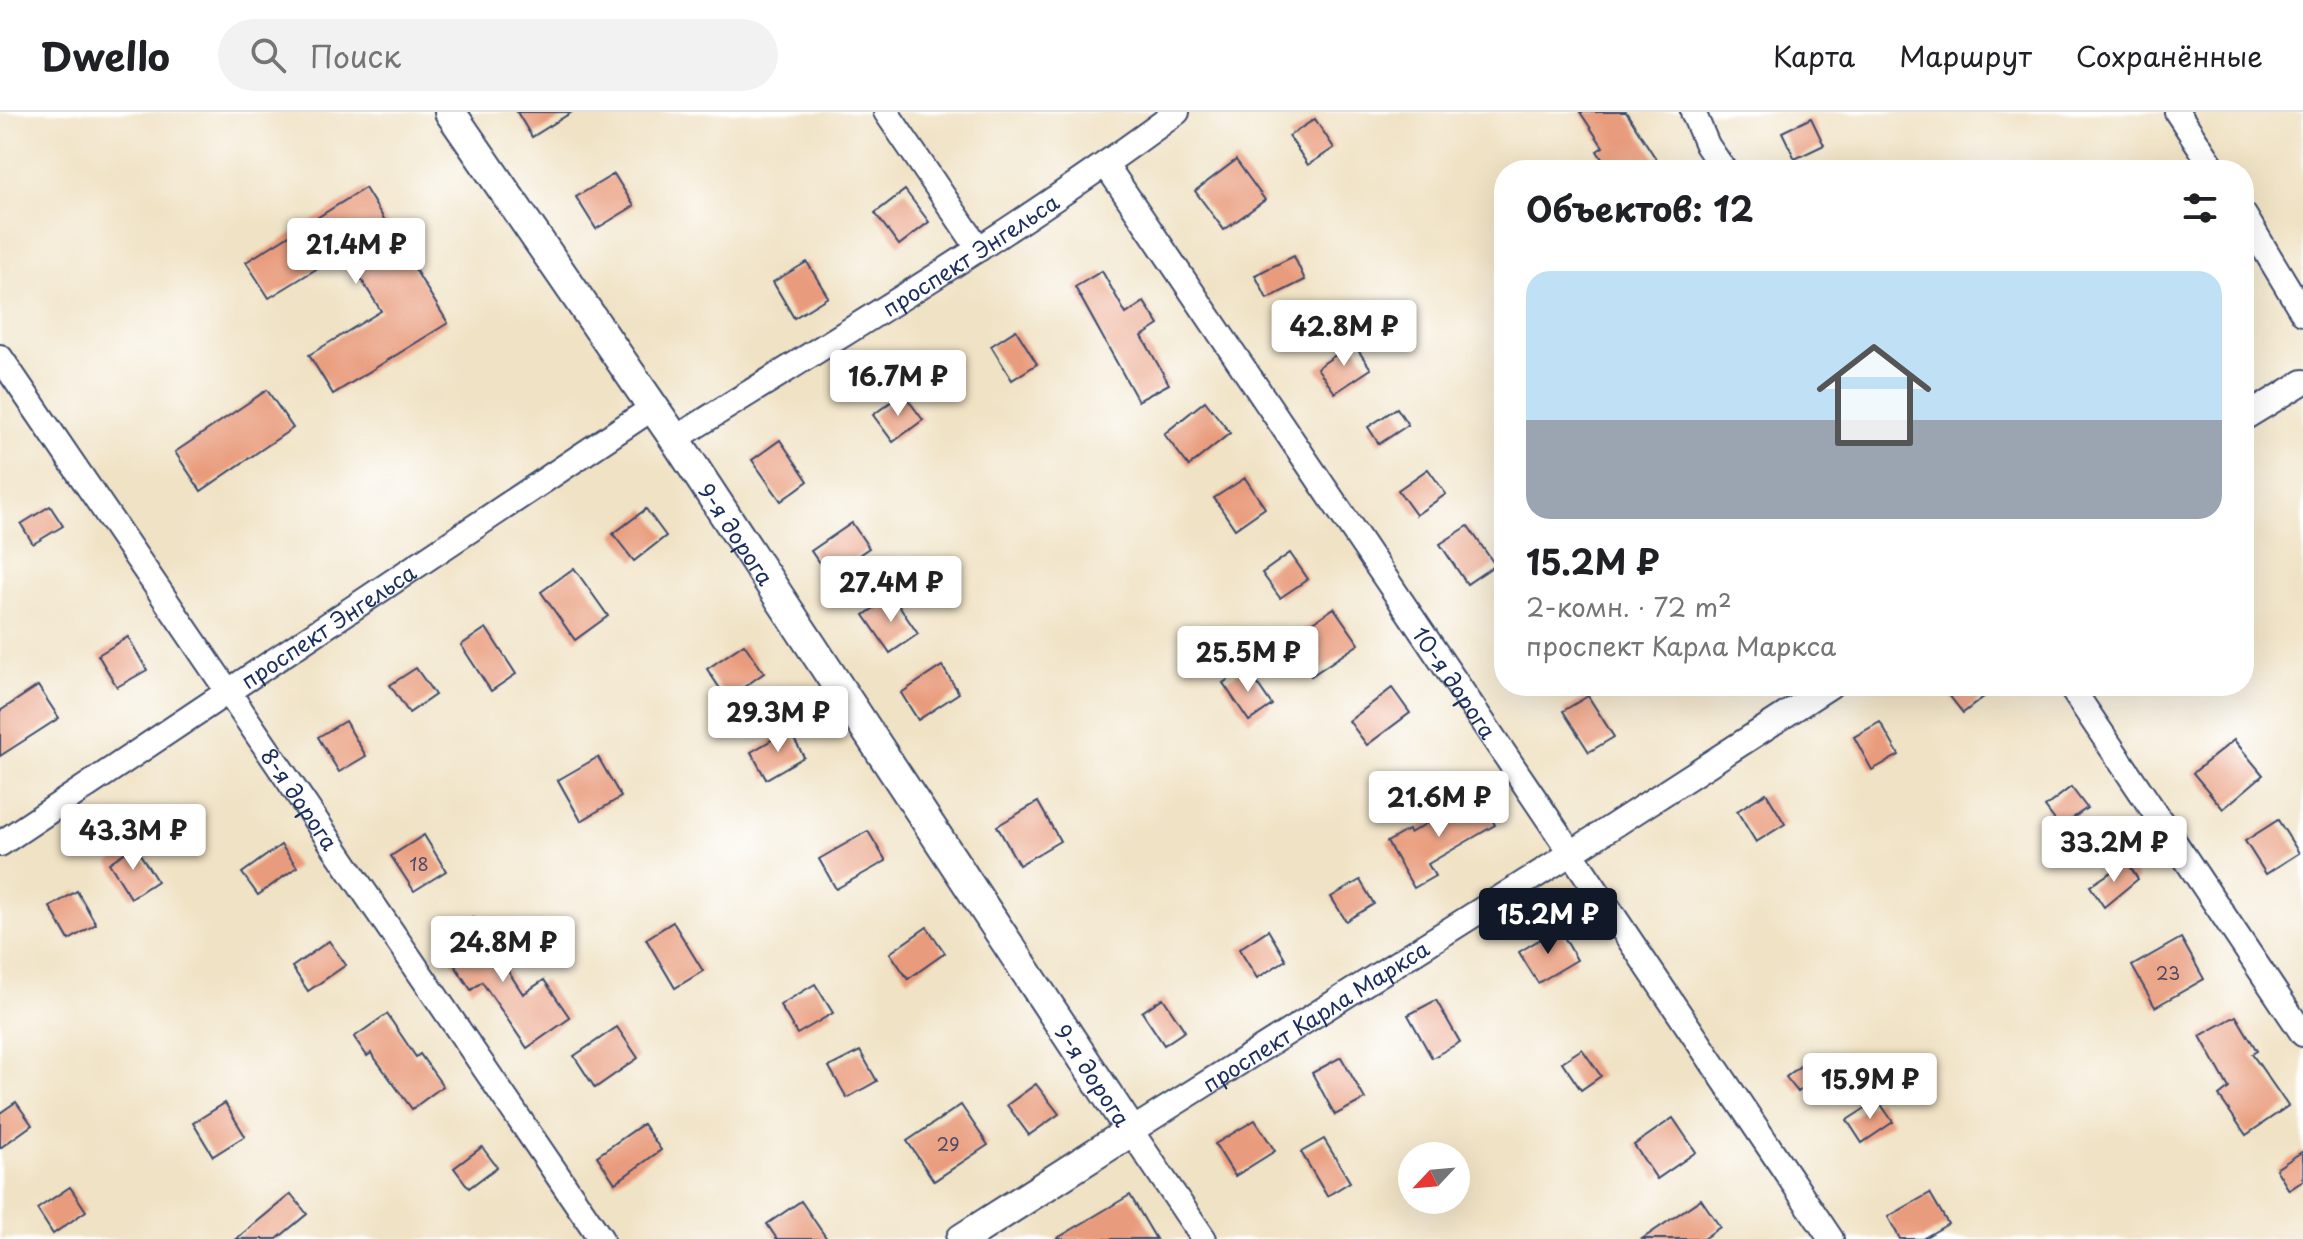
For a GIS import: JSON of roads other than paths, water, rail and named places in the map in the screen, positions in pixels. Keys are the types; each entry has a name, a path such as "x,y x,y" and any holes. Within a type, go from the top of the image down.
{"street":[{"name":"9-я дорога","path":"450,112 654,407 1204,1239"},
{"path":"886,112 979,249"},
{"name":"проспект Энгельса","path":"675,439 979,249 1106,165 1177,112"},
{"path":"1693,112 1717,160"},
{"path":"2177,112 2208,160"},
{"name":"10-я дорога","path":"1106,165 1573,852 1831,1239"},
{"path":"2254,232 2303,313"},
{"name":"8-я дорога","path":"0,357 601,1239"},
{"path":"2254,412 2303,382"},
{"name":"проспект Энгельса","path":"0,844 654,407"},
{"name":"проспект Карла Маркса","path":"962,1239 1815,696"},
{"path":"2077,696 2303,1034"}]}
